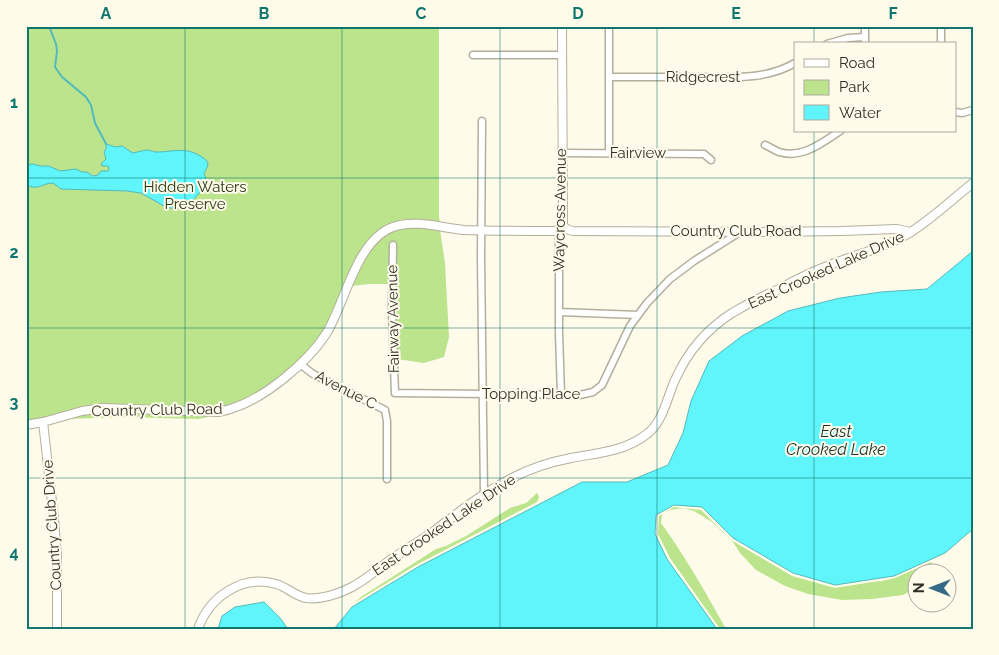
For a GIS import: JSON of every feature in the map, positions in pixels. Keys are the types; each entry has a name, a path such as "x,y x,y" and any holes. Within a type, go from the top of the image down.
{"street":[{"name":"Waycross Avenue","path":"561,394 558,263 561,228 562,26"},
{"path":"609,26 610,153"},
{"path":"834,42 848,38 865,40 865,26"},
{"path":"941,26 941,42"},
{"path":"473,55 562,55"},
{"name":"Ridgecrest","path":"609,77 742,78 770,74 794,64"},
{"path":"956,112 973,110"},
{"path":"482,121 484,495"},
{"path":"765,145 778,152 794,154 810,150 838,132"},
{"name":"Fairview","path":"562,153 704,154 710,160"},
{"name":"East Crooked Lake Drive","path":"198,629 203,616 220,596 246,583 275,583 308,598 321,598 351,588 511,478 570,458 612,451 634,443 647,434 656,424 683,363 692,349 719,322 732,313 794,281 833,264 883,246 910,232 973,182"},
{"name":"Country Club Road","path":"26,425 82,411 103,408 218,412 234,408 252,399 269,389 300,364 316,348 327,332 361,258 380,235 393,227 410,224 482,231 555,231 561,228 573,231 740,232 897,229 910,232"},
{"name":"Topping Place","path":"395,393 587,394 597,390 608,374 622,341 647,303 676,274 740,232"},
{"name":"Fairway Avenue","path":"393,245 392,311 395,393"},
{"path":"559,312 638,315"},
{"name":"Avenue C","path":"300,364 313,374 385,410 387,421 387,479"},
{"name":"Country Club Drive","path":"43,422 57,556 58,629"}],"green space":[{"name":"Hidden Waters Preserve","path":"26,26 439,26 440,224 383,228 336,305 324,331 313,346 301,359 267,387 232,406 217,409 103,405 26,422"},
{"path":"410,227 440,230 445,263 449,337 444,357 424,363 397,359 395,312 389,284 351,286 362,262 379,239 394,230"},
{"path":"104,411 217,415 199,419 125,417 65,419"},
{"path":"537,493 539,497 537,502 416,565 354,603 436,549 466,536 510,508 526,503"},
{"path":"674,507 683,508 670,510 664,513"},
{"path":"683,508 701,510 731,540 792,576 835,588 882,581 906,573 906,593 872,599 842,600 808,594 785,586 756,570 740,553 733,542 712,522 694,511"},
{"path":"662,514 661,523 703,588 726,629 720,629 670,558 658,534 659,516"}],"water":[{"path":"106,144 116,147 122,146 133,153 149,150 156,152 179,150 196,154 207,162 208,166 204,173 208,185 207,189 199,193 190,204 181,208 170,208 141,193 61,189 53,183 37,187 26,185 26,168 30,164 49,166 60,171 76,169 93,176 98,175 101,171 108,171 108,166 102,166 101,164 106,159 104,152"},
{"name":"East Crooked Lake","path":"973,251 973,529 945,553 925,562 906,562 906,571 894,576 835,585 793,573 733,538 702,507 674,505 656,515 655,534 667,559 717,629 334,629 352,607 418,567 582,482 627,482 668,465 683,433 691,401 709,361 742,336 788,311 840,298 881,292 927,289"},
{"path":"264,602 288,629 218,629 222,616 235,607"}],"waterway":[{"path":"49,26 56,44 55,67 62,77 86,97 91,105 95,123 106,144"}]}
